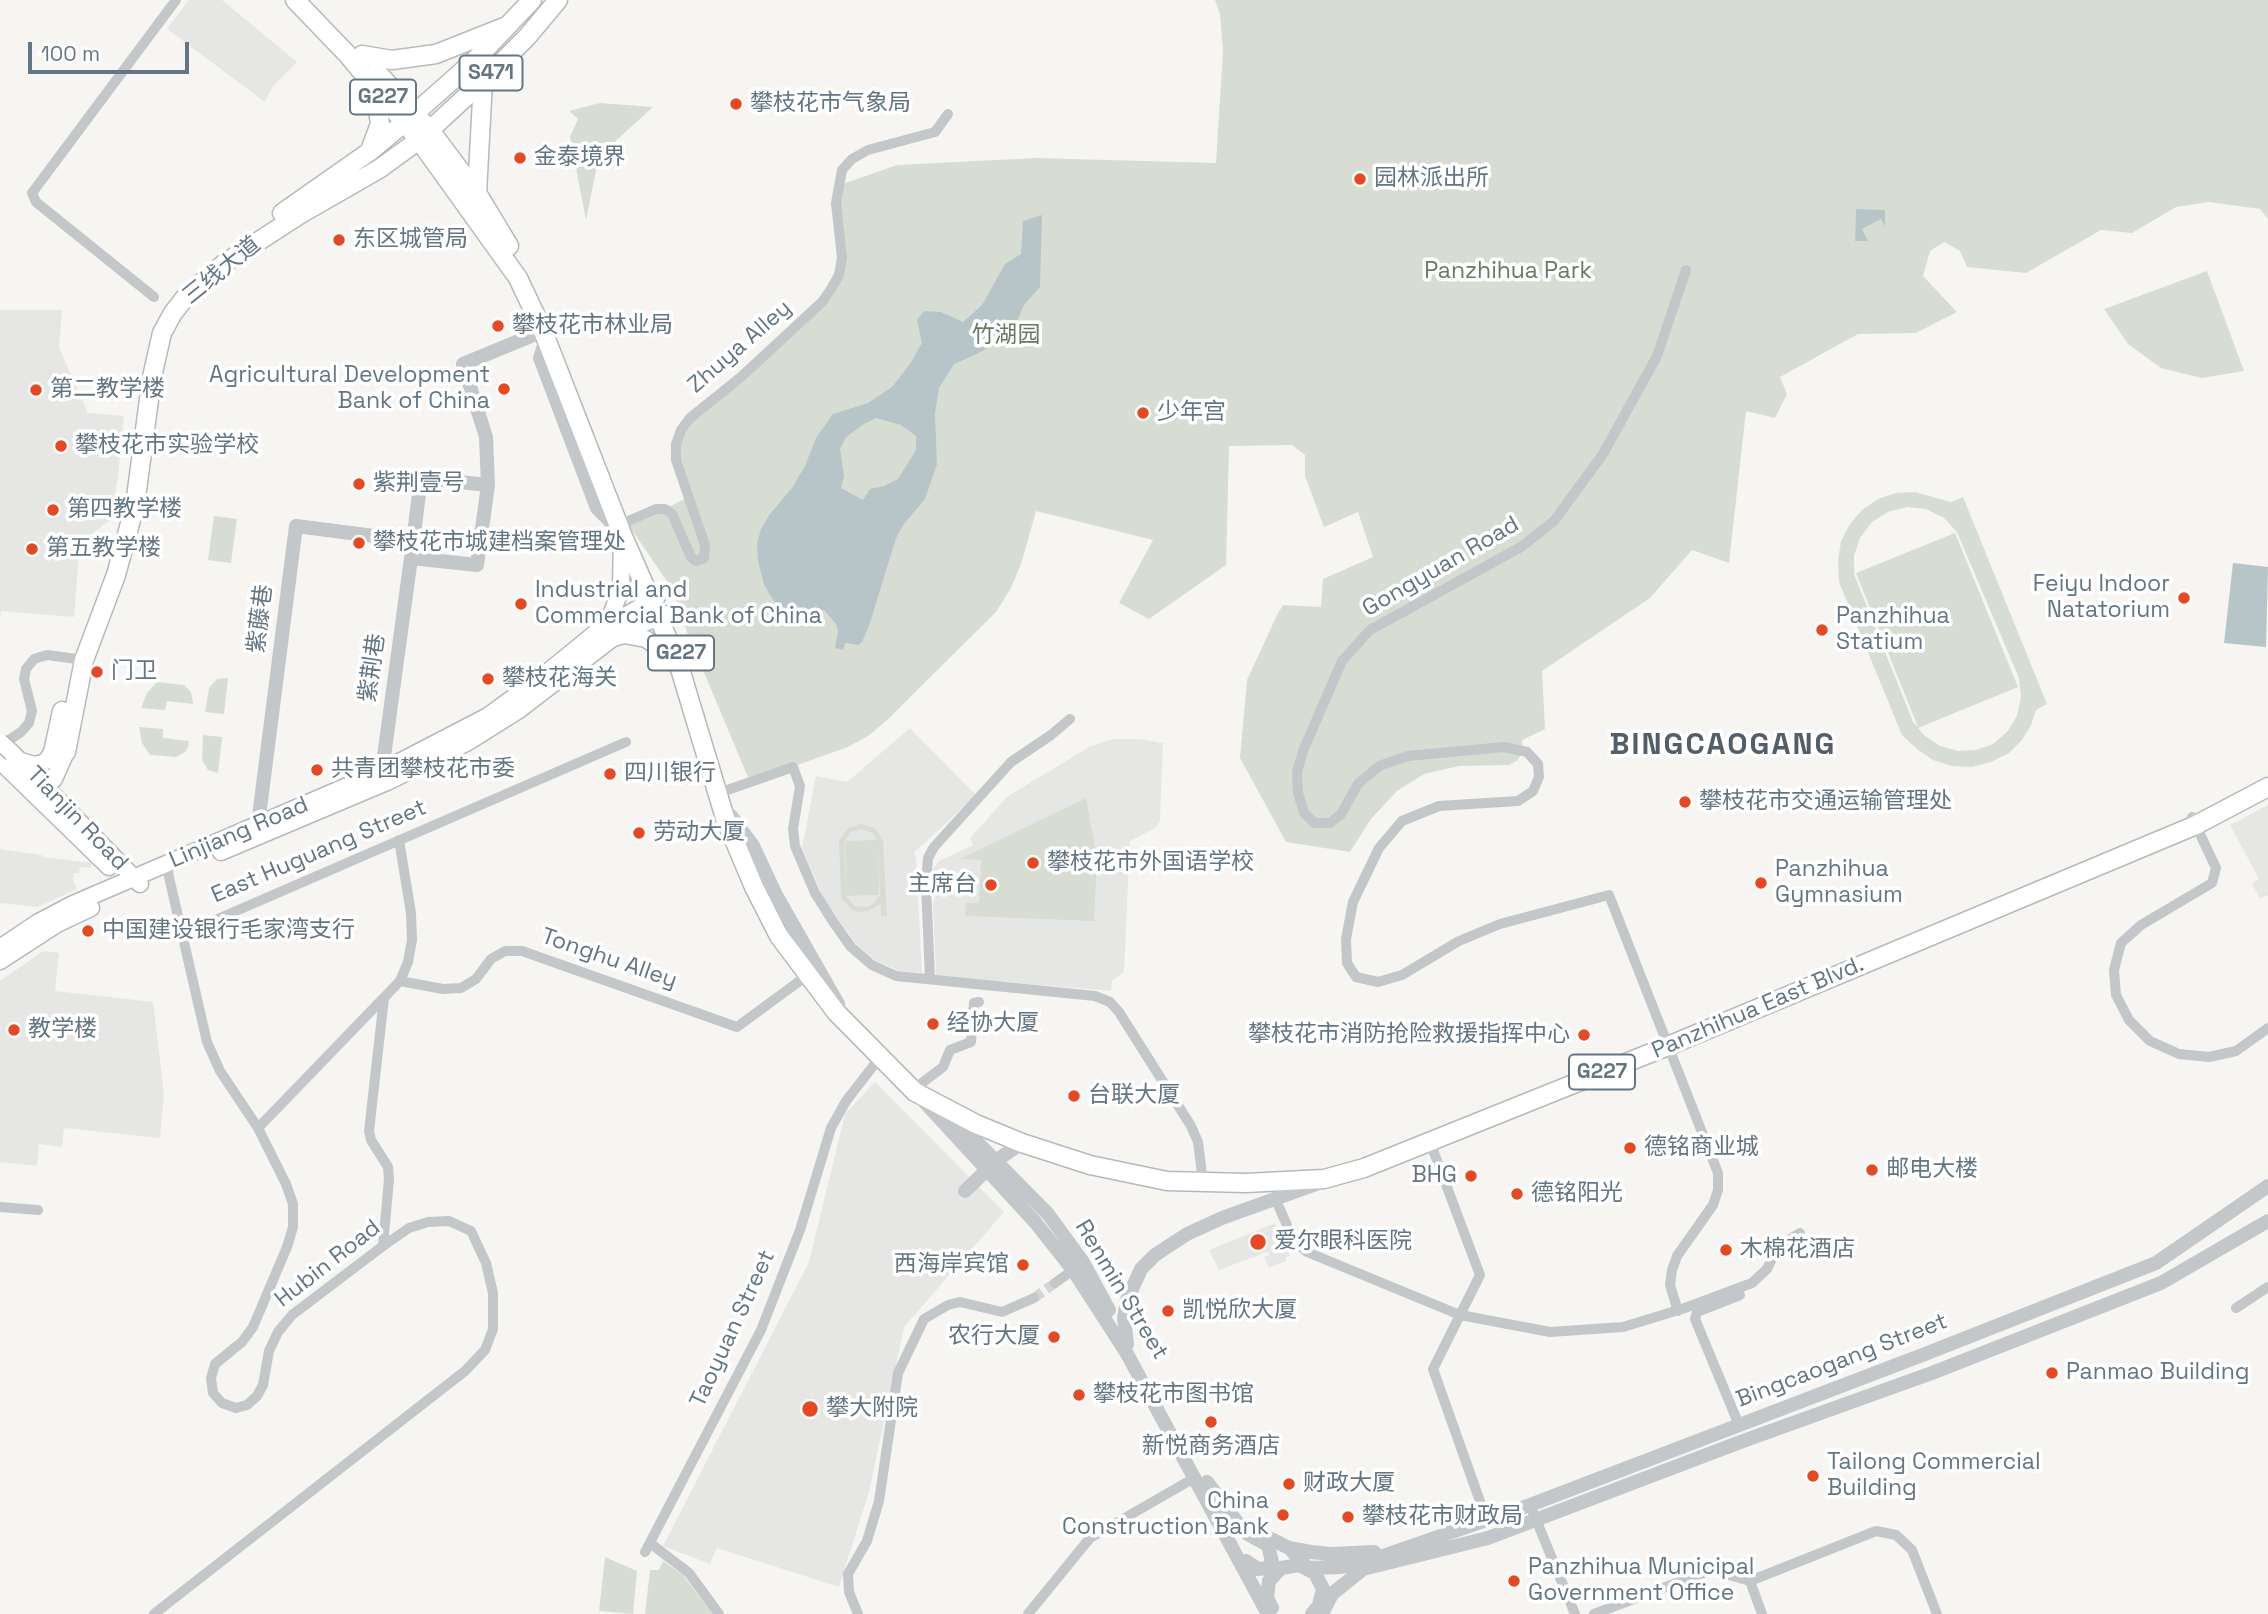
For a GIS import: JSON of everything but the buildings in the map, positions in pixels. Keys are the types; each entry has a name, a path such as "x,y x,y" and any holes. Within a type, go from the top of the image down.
{"main road":[{"name":"G227","path":"295,0 375,87 410,118"},
{"name":"G227","path":"306,0 362,55 410,118 477,193 527,276 548,319 622,526"},
{"name":"三线大道","path":"60,750 79,659 116,575 135,505 141,422 162,334 173,313 187,295 225,263 296,211 410,118 475,60 532,0"},
{"name":"三线大道","path":"296,211 395,158 483,81 527,37 558,0"},
{"path":"362,55 392,60 436,54 511,24"},
{"path":"477,193 483,81"},
{"path":"369,152 380,124 375,87"},
{"name":"G227","path":"424,134 438,165 518,278 544,335 657,607 722,792"},
{"path":"395,158 409,156 438,165"},
{"name":"Linjiang Road","path":"384,777 488,716 593,635 618,603 622,575 622,526"},
{"name":"G227","path":"657,607 684,660 728,817 784,933 839,1010 916,1089"},
{"path":"593,635 657,607"},
{"name":"Linjiang Road","path":"0,961 64,920 133,884 494,727 657,607"},
{"path":"613,638 624,635 646,639 678,662"},
{"path":"7,752 33,765 43,763 60,750"},
{"path":"35,786 58,773 60,750"},
{"path":"60,750 61,792 70,812"},
{"path":"7,752 83,841 133,884"},
{"name":"Tianjin Road","path":"7,752 35,786 70,812 133,884"},
{"name":"Panzhihua East Blvd.","path":"2194,821 2268,777"},
{"name":"Panzhihua East Blvd.","path":"916,1089 976,1124 1022,1143 1090,1165 1167,1181 1235,1183 1324,1179 1364,1168 1430,1142 2194,821 2268,787"},
{"name":"Linjiang Road","path":"0,948 60,910 133,884"},
{"name":"G227","path":"839,1010 916,1089"},
{"name":"Panzhihua East Blvd.","path":"916,1089 1050,1145 1130,1166 1202,1174 1284,1173 1359,1161 1666,1041"}],"street":[{"path":"154,297 36,202 32,192 177,0"},
{"name":"Zhuya Alley","path":"622,526 656,509 664,509 672,514 691,557 696,561 704,558 705,545 676,460 676,444 681,430 690,418 741,377 822,302 831,289 839,275 842,258 836,203 842,170 852,159 868,150 934,132 948,114"},
{"name":"Gongyuan Road","path":"1666,1041 1609,895 1500,924 1459,941 1402,975 1378,982 1356,977 1347,962 1346,939 1353,902 1379,848 1402,821 1439,806 1518,801 1533,791 1539,777 1538,764 1527,752 1504,747 1408,756 1379,766 1358,784 1341,814 1330,823 1315,823 1304,813 1298,793 1297,772 1303,751 1342,662 1370,629 1521,547 1554,521 1603,454 1657,356 1686,270"},
{"path":"411,558 477,565 488,485 486,437 463,364 544,335"},
{"name":"紫荆巷","path":"384,777 421,478 488,485"},
{"name":"紫藤巷","path":"260,830 296,526 413,541"},
{"path":"7,752 29,723 32,711 24,679 26,669 34,659 47,655 79,659"},
{"path":"930,979 926,884 928,858 934,847 1011,762 1070,719"},
{"name":"East Huguang Street","path":"183,934 626,742"},
{"path":"722,792 793,767 800,786 793,828 795,846 815,892 832,920 850,947 872,965 896,976 1095,996 1110,1002 1191,1126 1201,1158 1202,1174"},
{"name":"G227","path":"728,817 747,890 771,938 802,980 839,1010"},
{"path":"2194,821 2216,867 2211,883 2141,925 2121,943 2113,970 2116,995 2129,1020 2150,1041 2179,1055 2209,1057 2236,1051 2268,1028"},
{"path":"258,1128 400,981 408,962 412,940 411,913 399,840"},
{"name":"Hubin Road","path":"154,1614 465,1371 485,1350 493,1329 493,1293 486,1263 471,1231 449,1221 428,1222 409,1228 292,1315 278,1332 269,1351 263,1385 257,1396 247,1405 236,1408 222,1403 213,1393 211,1378 215,1364 242,1342 253,1327 287,1247 293,1227 293,1204 258,1128 220,1071 207,1042 167,869"},
{"name":"Tonghu Alley","path":"400,981 443,989 461,988 476,979 491,959 505,951 522,951 737,1027 802,980"},
{"path":"383,1246 388,1167 369,1131 384,998"},
{"path":"916,1089 943,1067 950,1050 971,1042 974,1003 979,1002"},
{"path":"1666,1041 1718,1173 1718,1190 1713,1205 1677,1256 1672,1270 1670,1285 1678,1311"},
{"name":"Taoyuan Street","path":"719,1614 689,1573 647,1547 761,1330 796,1243 831,1128 846,1101 881,1056"},
{"name":"Renmin Street","path":"916,1089 992,1165 1048,1214 1083,1262 1199,1476"},
{"name":"Renmin Street","path":"937,1103 992,1165 1073,1270 1126,1352 1199,1476"},
{"path":"1430,1142 1480,1275 1433,1369 1487,1521"},
{"path":"965,1191 992,1165 1022,1143 1050,1145"},
{"path":"1127,1344 1124,1329 1127,1300 1141,1269 1155,1255 1187,1234 1275,1198 1364,1168"},
{"name":"Bingcaogang Street","path":"1416,1550 2157,1263 2268,1186"},
{"path":"1275,1198 1293,1238 1307,1252 1460,1315 1550,1332 1623,1327 1678,1311 1752,1283 1767,1269 1778,1246 1800,1233"},
{"path":"0,1207 38,1210"},
{"name":"Bingcaogang Street","path":"1416,1550 1488,1538 1743,1441 1933,1373 2161,1283 2268,1221"},
{"path":"1055,1283 1073,1270"},
{"path":"1739,1426 1695,1319 1697,1312 1751,1291 1752,1283"},
{"path":"2236,1308 2268,1287"},
{"path":"858,1614 849,1592 848,1574 867,1541 879,1501 898,1373 923,1319 948,1305 960,1302 1002,1312 1034,1298"},
{"path":"1199,1476 1248,1534 1268,1545 1272,1562 1267,1567 1258,1569 1246,1561"},
{"path":"1199,1476 1273,1612"},
{"path":"1199,1476 1273,1612"},
{"path":"1028,1614 1090,1538 1199,1476"},
{"path":"1530,1506 1575,1614"},
{"path":"1227,1510 1257,1532 1290,1548 1354,1554 1416,1550"},
{"path":"1594,1614 1711,1570 1750,1581 1876,1531 1896,1535 1912,1550 1937,1614"},
{"path":"1290,1548 1320,1581 1323,1589 1316,1612"},
{"path":"1273,1612 1267,1589 1274,1574 1290,1565 1326,1568 1357,1564 1416,1550"},
{"path":"1316,1612 1332,1594 1363,1569 1416,1550"},
{"path":"1750,1581 1762,1614"}],"shaded area":[{"path":"189,0 222,0 297,62 273,86 265,102 167,29"},
{"path":"1856,209 1885,210 1885,226 1881,219 1862,229 1868,241 1855,241"},
{"path":"1042,215 1040,287 1024,305 1017,321 1003,339 954,364 939,388 935,413 937,464 925,499 896,538 862,642 858,645 845,643 843,650 835,648 838,631 836,624 825,611 817,608 799,610 785,623 780,619 784,613 764,584 758,561 757,544 761,529 792,488 805,466 816,438 833,414 868,403 892,387 910,364 922,343 917,320 924,311 941,312 963,322 982,305 1005,264 1021,254 1023,221","holes":["876,418 901,425 916,436 916,450 898,479 870,489 863,500 841,488 844,476 840,449 846,437"]},
{"name":"攀枝花市实验学校","path":"0,310 62,310 59,348 88,413 124,416 111,520 80,542 74,617 1,611 0,621"},
{"path":"2233,563 2268,567 2266,647 2224,643"},
{"path":"910,728 976,795 914,853 922,973 899,971 875,960 856,944 824,899 802,848 816,776 847,782"},
{"name":"攀枝花市外国语学校","path":"1114,739 1163,743 1160,820 1155,828 1130,841 1124,972 1112,981 1111,991 936,976 933,903 942,877 932,872 935,866 939,861 973,845 970,838 1008,796 1091,746"},
{"path":"2268,805 2268,895 2260,899 2252,883 2259,879 2230,825"},
{"path":"0,849 92,863 91,868 80,867 79,873 74,873 73,880 77,889 38,907 0,903"},
{"path":"43,951 59,953 55,991 153,1002 164,1094 160,1138 64,1128 62,1147 39,1144 37,1166 0,1162 0,981"},
{"name":"攀大附院","path":"875,1082 1004,1212 904,1327 869,1492 839,1587 717,1548 710,1564 663,1546 809,1262 845,1114"},
{"name":"爱尔眼科医院","path":"1275,1223 1290,1256 1286,1257 1286,1261 1269,1268 1264,1257 1269,1255 1267,1252 1219,1270 1209,1250"}],"green space":[{"name":"Panzhihua Park","path":"1215,0 2268,0 2268,219 2260,209 2209,202 2176,207 2132,233 2101,230 2026,273 1967,267 1960,251 1944,242 1930,251 1923,276 1957,312 1916,333 1858,334 1780,377 1787,394 1775,418 1746,411 1729,563 1692,550 1650,598 1542,671 1545,729 1522,740 1523,750 1518,760 1509,765 1459,766 1424,774 1397,791 1371,819 1350,852 1286,842 1240,758 1247,680 1283,605 1321,607 1323,579 1373,557 1358,512 1324,527 1305,476 1305,455 1292,445 1229,446 1226,565 1149,619 1119,603 1153,540 1036,511 1022,561 1011,588 996,612 886,721 868,736 848,747 750,782 687,632 673,590 625,520 665,509 688,497 676,460 681,430 822,302 839,275 837,186 897,165 1036,158 1216,163 1223,51 1220,14"},
{"path":"600,103 653,107 599,156 586,220 570,137 578,119 569,111"},
{"path":"2207,271 2244,371 2202,378 2161,368 2128,344 2104,309"},
{"path":"1915,492 1951,502 1963,497 2047,704 2036,710 2022,740 2009,753 1991,762 1972,767 1952,766 1933,760 1902,735 1839,582 1841,541 1850,524 1862,510 1878,499 1896,493","holes":["1907,507 1926,509 1944,518 1957,532 2019,678 2021,697 2017,716 2007,732 1993,744 1976,750 1958,751 1940,746 1918,728 2018,687 1955,533 1856,573 1918,727 1913,722 1854,574 1854,556 1860,538 1872,522 1888,512"]},
{"path":"214,516 237,519 231,563 208,560"},
{"path":"228,678 224,714 205,712 209,688 217,679"},
{"path":"157,682 184,685 191,692 193,704 167,701 165,710 141,708 147,693"},
{"path":"139,727 163,729 163,738 189,741 188,747 176,757 150,755 142,743"},
{"path":"203,735 222,737 218,773 208,770 202,760"},
{"path":"1086,798 1097,858 1094,921 965,916 966,903 979,903 981,860 960,859"},
{"path":"861,824 875,828 883,840 887,916 881,916 881,904 860,912 852,910 841,898 839,840 848,828","holes":["862,829 872,833 877,840 845,841 846,895 844,842 851,832","878,841 880,895 867,907 855,906 846,896 879,895"]},
{"path":"605,1557 637,1571 633,1614 599,1611"},
{"path":"663,1561 683,1575 713,1614 645,1614 650,1570 659,1570"}],"tunnel":[{"path":"1034,1298 1055,1283"}],"place":[{"name":"攀枝花市气象局","path":"736,104"},
{"name":"金泰境界","path":"520,158"},
{"name":"园林派出所","path":"1360,179"},
{"name":"东区城管局","path":"339,240"},
{"name":"攀枝花市林业局","path":"498,326"},
{"name":"Agricultural Development Bank of China","path":"504,389"},
{"name":"第二教学楼","path":"36,390"},
{"name":"少年宫","path":"1143,413"},
{"name":"攀枝花市实验学校","path":"61,446"},
{"name":"紫荆壹号","path":"359,484"},
{"name":"第四教学楼","path":"53,510"},
{"name":"攀枝花市城建档案管理处","path":"359,543"},
{"name":"第五教学楼","path":"32,549"},
{"name":"Feiyu Indoor Natatorium","path":"2184,598"},
{"name":"Industrial and Commercial Bank of China","path":"521,604"},
{"name":"Panzhihua Statium","path":"1822,630"},
{"name":"门卫","path":"97,672"},
{"name":"攀枝花海关","path":"488,679"},
{"name":"共青团攀枝花市委","path":"317,770"},
{"name":"四川银行","path":"610,774"},
{"name":"攀枝花市交通运输管理处","path":"1685,802"},
{"name":"劳动大厦","path":"639,833"},
{"name":"攀枝花市外国语学校","path":"1033,863"},
{"name":"Panzhihua Gymnasium","path":"1761,883"},
{"name":"主席台","path":"991,885"},
{"name":"中国建设银行毛家湾支行","path":"88,931"},
{"name":"经协大厦","path":"933,1024"},
{"name":"教学楼","path":"14,1030"},
{"name":"攀枝花市消防抢险救援指挥中心","path":"1584,1035"},
{"name":"台联大厦","path":"1074,1096"},
{"name":"德铭商业城","path":"1630,1148"},
{"name":"邮电大楼","path":"1872,1170"},
{"name":"BHG","path":"1471,1176"},
{"name":"德铭阳光","path":"1517,1194"},
{"name":"爱尔眼科医院","path":"1258,1242"},
{"name":"木棉花酒店","path":"1726,1250"},
{"name":"西海岸宾馆","path":"1023,1265"},
{"name":"凯悦欣大厦","path":"1168,1311"},
{"name":"农行大厦","path":"1054,1337"},
{"name":"Panmao Building","path":"2052,1373"},
{"name":"攀枝花市图书馆","path":"1079,1395"},
{"name":"攀大附院","path":"810,1409"},
{"name":"新悦商务酒店","path":"1211,1422"},
{"name":"Tailong Commercial Building","path":"1813,1476"},
{"name":"财政大厦","path":"1289,1484"},
{"name":"China Construction Bank","path":"1283,1515"},
{"name":"攀枝花市财政局","path":"1348,1517"},
{"name":"Panzhihua Municipal Government Office","path":"1514,1581"}],"district":[{"name":"BINGCAOGANG","path":"1723,746"}],"park label":[{"name":"竹湖园","path":"1006,336"}]}
